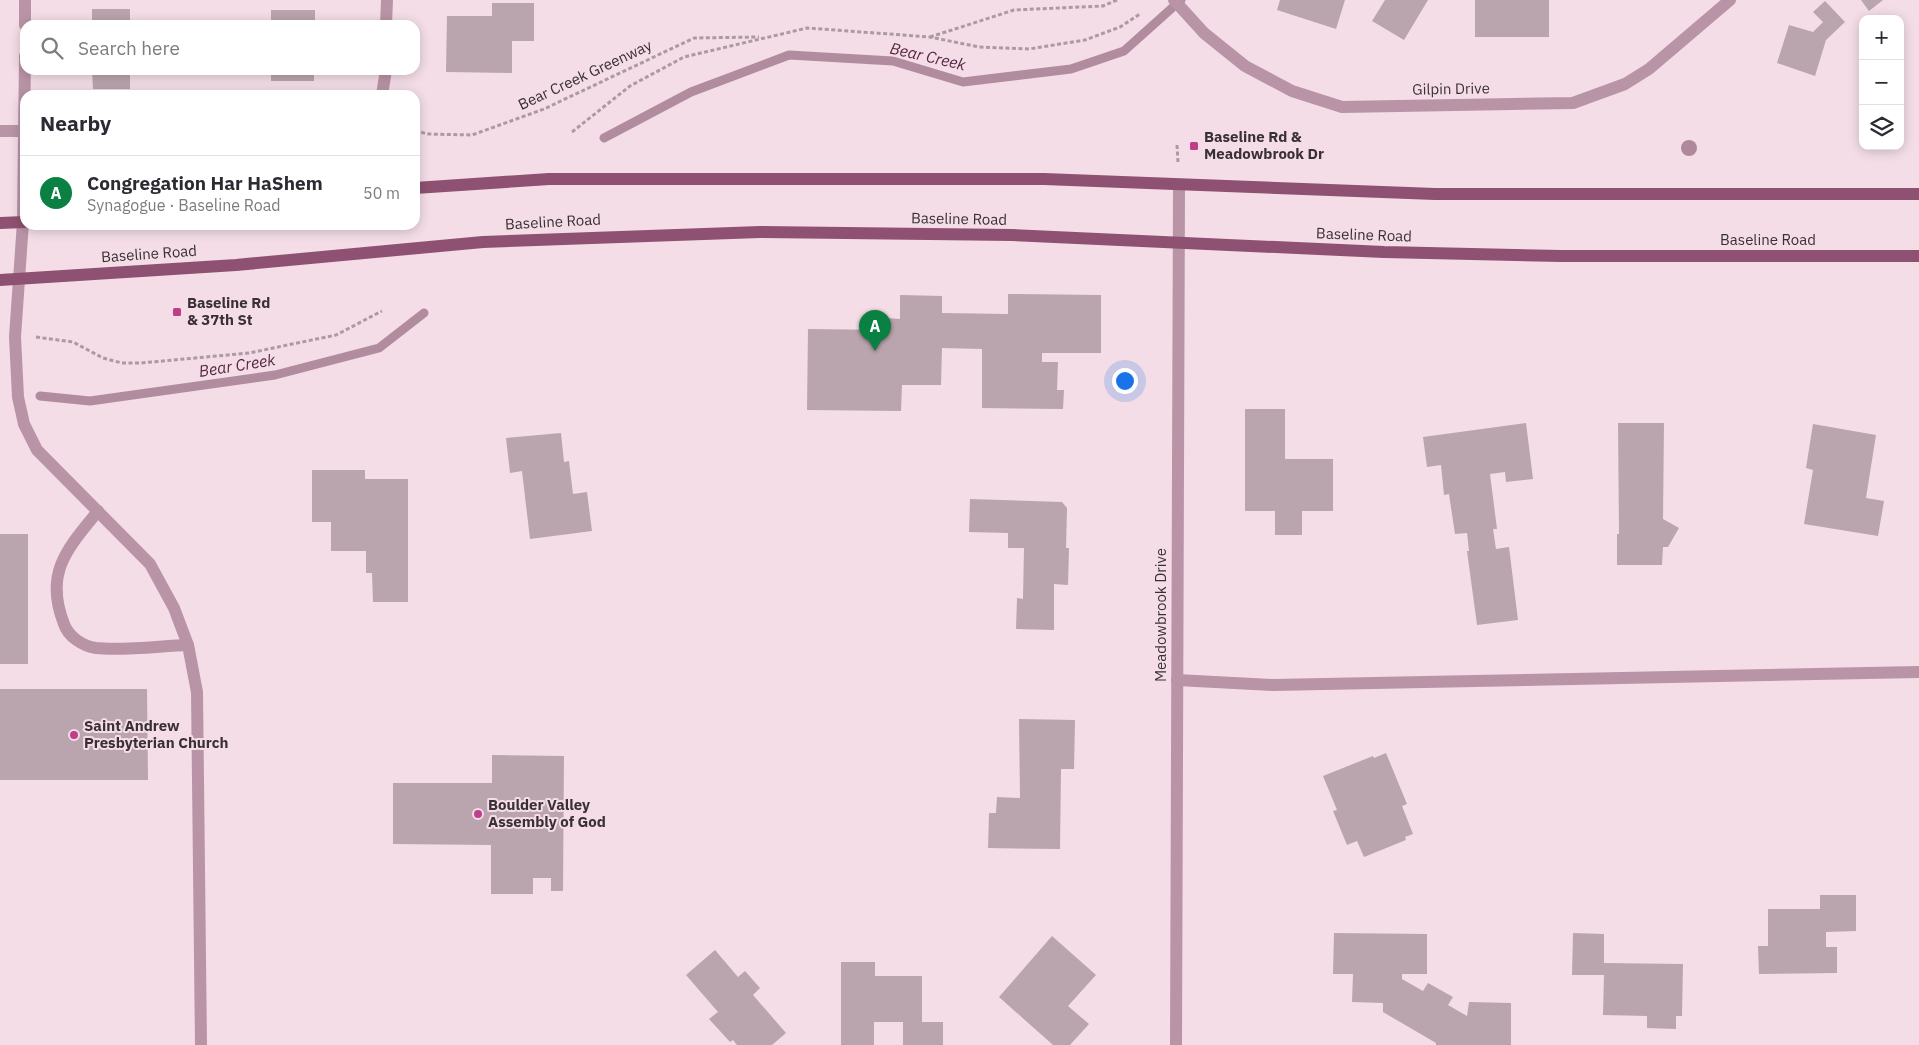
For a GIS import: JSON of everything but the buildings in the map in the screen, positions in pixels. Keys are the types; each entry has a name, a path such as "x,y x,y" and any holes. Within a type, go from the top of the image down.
{"main road":[{"path":"420,188 549,179 1044,179 1494,195 1919,194"},
{"path":"0,223 20,222"},
{"name":"Baseline Road","path":"0,280 236,265 483,242 623,235 760,232 1012,235 1178,244 1561,256 1919,256"}],"street":[{"path":"25,0 25,20"},
{"path":"386,20 387,0"},
{"name":"Gilpin Drive","path":"1174,0 1183,12 1245,66 1292,91 1342,107 1573,103 1625,84 1649,69 1730,0"},
{"path":"25,75 25,90"},
{"path":"383,90 385,75"},
{"path":"0,130 20,131"},
{"name":"Meadowbrook Drive","path":"1176,1045 1179,185"},
{"path":"23,230 15,336 18,397 24,424 37,450 150,564 174,608 188,646 197,692 201,1045"},
{"path":"98,511 67,549 59,568 55,590 58,609 66,629 77,641 94,648 188,646"},
{"path":"1177,680 1273,685 1919,672"}],"path":[{"name":"Bear Creek Greenway","path":"930,37 1014,10 1103,6 1117,0"},
{"name":"Bear Creek Greenway","path":"572,132 630,86 684,57 807,28 930,37 979,47 1029,49 1085,40 1120,26 1140,14"},
{"name":"Bear Creek Greenway","path":"420,132 427,134 472,135 544,110 694,38 765,37"},
{"path":"15,336 45,336 73,342 104,358 122,363 141,363 249,353 336,336 382,311"}],"waterway":[{"name":"Bear Creek","path":"604,138 691,92 789,55 893,61 963,82 1071,69 1124,51 1181,0"},
{"name":"Bear Creek","path":"40,396 90,401 275,375 379,348 424,313"}],"place":[{"name":"Baseline Rd & Meadowbrook Dr","path":"1194,146"},
{"name":"Baseline Rd & 37th St","path":"177,312"},
{"name":"Congregation Har HaShem","path":"875,351"},
{"name":"Saint Andrew Presbyterian Church","path":"74,735"},
{"name":"Boulder Valley Assembly of God","path":"478,814"}]}
